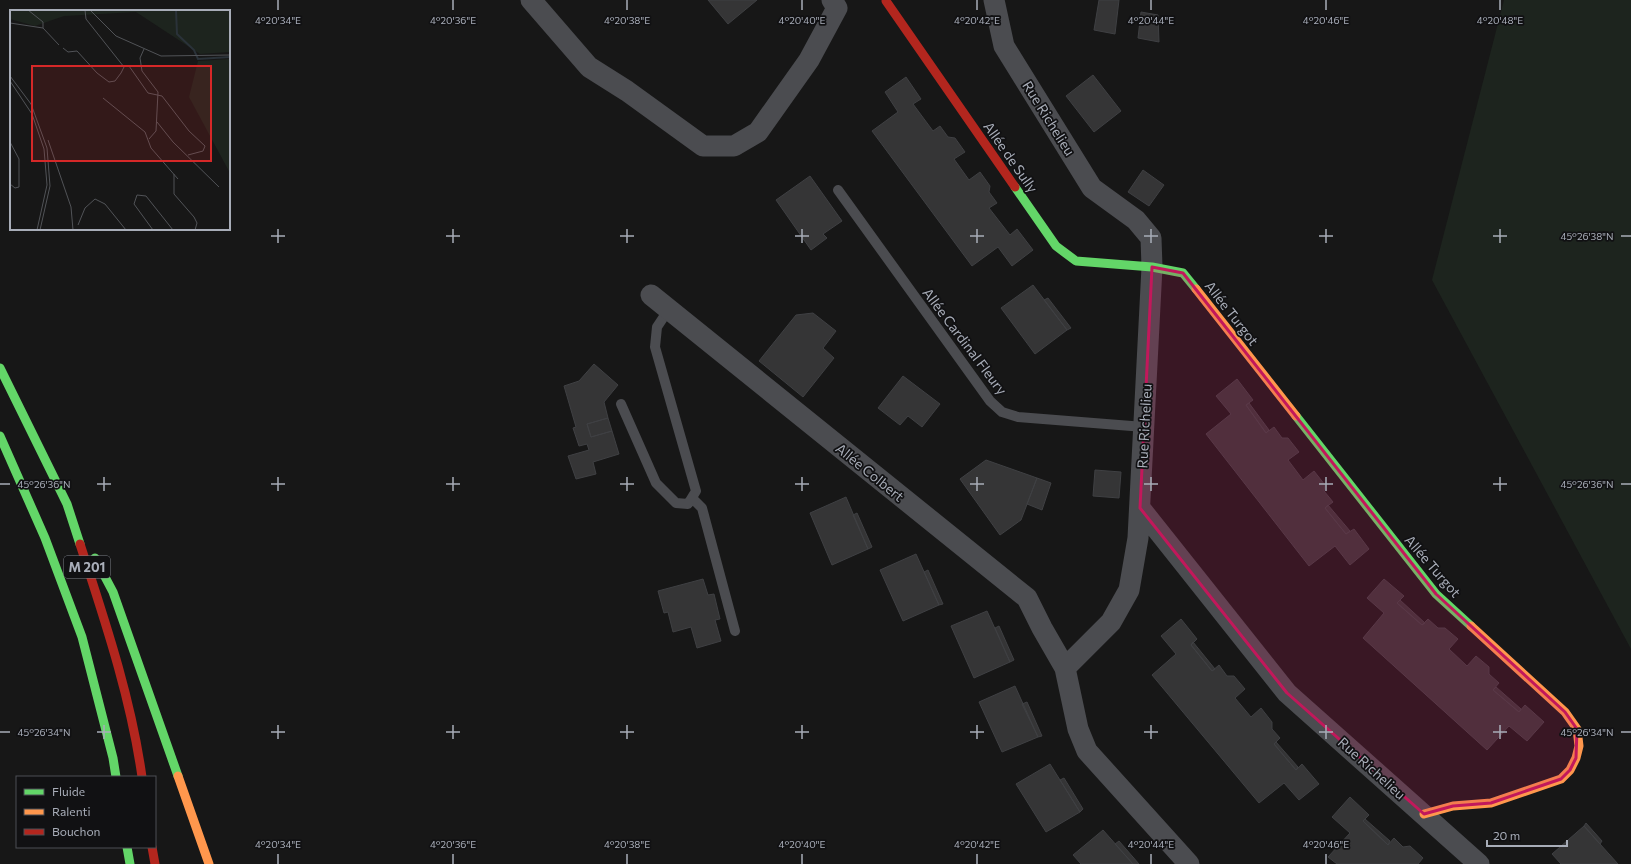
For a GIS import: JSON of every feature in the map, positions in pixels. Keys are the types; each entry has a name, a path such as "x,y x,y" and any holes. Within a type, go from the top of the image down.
{"main road":[{"name":"Allée de Sully","path":"886,1 1056,246 1076,261 1152,267"},
{"name":"Allée Turgot","path":"1152,267 1183,273 1436,594 1565,712 1577,729 1579,746 1576,758 1570,770 1561,779 1491,803 1453,806 1424,814"},
{"name":"M 201","path":"0,368 67,504 111,640 138,749 142,776"},
{"name":"M 201","path":"0,436 45,538 82,637 113,758 116,776"},
{"path":"67,504 113,592 209,864"},
{"path":"127,848 130,864"},
{"path":"152,848 155,864"}],"street":[{"path":"531,0 589,67 627,91 703,146 734,146 758,132 809,60 834,4"},
{"name":"Rue Richelieu","path":"994,0 1004,46 1092,188 1136,220 1151,238 1152,267 1140,508 1287,693 1479,864"},
{"name":"Allée Colbert","path":"651,295 1028,598 1042,628 1065,668 1078,728 1088,751 1189,864"},
{"path":"1065,668 1111,622 1129,590 1138,538 1140,508"}],"lane":[{"name":"Allée Cardinal Fleury","path":"838,190 990,401 1002,412 1018,417 1144,427"},
{"path":"621,404 656,483 676,503 688,504 696,492 655,347 657,327 669,309"},
{"path":"692,498 702,508 735,631"}],"highlighted area":[{"path":"1152,267 1183,273 1436,594 1565,712 1577,729 1576,758 1570,770 1561,779 1491,803 1453,806 1424,814 1287,693 1140,508"}],"shaded area":[{"path":"1504,0 1631,0 1631,649 1432,280"}],"building":[{"path":"708,0 757,0 728,24"},
{"path":"1099,0 1119,0 1115,34 1094,30"},
{"path":"1141,12 1158,15 1159,42 1138,38"},
{"path":"1093,75 1121,111 1094,132 1066,96"},
{"path":"906,77 921,99 913,104 933,131 940,126 948,137 955,138 965,152 954,159 969,180 980,172 990,186 989,192 997,203 989,208 1010,235 1017,229 1033,250 1012,266 998,247 972,266 872,131 898,112 885,92"},
{"path":"1143,170 1164,185 1149,206 1128,192"},
{"path":"810,176 842,221 823,234 827,238 811,250 776,200"},
{"path":"1033,285 1067,330 1035,354 1001,308"},
{"path":"1048,298 1071,328 1067,330 1044,300"},
{"path":"813,313 836,331 823,348 834,358 803,397 759,361 796,315"},
{"path":"594,364 618,385 604,402 608,418 587,424 591,437 612,431 619,454 593,462 596,474 576,479 568,456 589,450 587,444 579,446 573,428 576,427 564,386 579,381"},
{"path":"903,376 940,404 922,427 908,416 900,425 878,408"},
{"path":"1237,379 1253,400 1246,405 1266,433 1274,427 1282,438 1288,438 1299,452 1288,460 1303,480 1314,471 1325,485 1324,491 1333,502 1325,508 1346,534 1354,529 1369,549 1350,565 1335,546 1309,566 1206,434 1231,414 1216,396"},
{"path":"1249,403 1269,430 1266,433 1246,405"},
{"path":"608,418 612,431 591,437 587,424"},
{"path":"986,460 1037,478 1021,520 1000,535 960,479"},
{"path":"1095,470 1121,472 1119,498 1093,496"},
{"path":"1037,478 1051,483 1042,510 1027,504"},
{"path":"846,497 868,549 832,565 810,513"},
{"path":"1328,505 1350,531 1346,534 1325,508"},
{"path":"857,513 872,547 868,549 853,515"},
{"path":"916,554 939,605 903,621 880,570"},
{"path":"928,570 943,604 939,605 924,572"},
{"path":"703,579 708,595 714,594 720,619 715,620 721,641 697,648 691,627 673,632 668,612 664,613 658,591"},
{"path":"1384,579 1404,596 1397,603 1422,625 1428,619 1438,628 1445,628 1458,639 1449,649 1467,666 1476,656 1489,667 1489,674 1499,683 1493,690 1519,712 1525,705 1544,722 1527,741 1509,726 1487,750 1363,638 1384,613 1367,598"},
{"path":"1400,600 1425,623 1422,625 1397,603"},
{"path":"987,611 1010,662 974,678 951,626"},
{"path":"1181,619 1197,639 1191,645 1212,671 1219,665 1227,676 1234,676 1245,689 1235,698 1251,717 1261,708 1272,722 1272,729 1280,738 1274,744 1296,770 1302,764 1319,784 1299,800 1284,783 1259,803 1152,675 1176,654 1161,636"},
{"path":"999,626 1014,660 1010,662 995,628"},
{"path":"1193,642 1215,669 1212,671 1191,645"},
{"path":"1015,686 1038,737 1002,752 979,702"},
{"path":"1496,687 1521,709 1519,712 1493,690"},
{"path":"1027,702 1042,736 1038,737 1022,704"},
{"path":"1276,742 1298,767 1296,770 1274,744"},
{"path":"1050,764 1080,812 1046,832 1016,784"},
{"path":"1064,778 1083,809 1080,812 1060,780"},
{"path":"1350,797 1369,815 1363,821 1388,845 1394,838 1403,847 1410,846 1423,858 1418,864 1337,864 1328,857 1350,833 1332,817"},
{"path":"1365,819 1390,841 1388,845 1363,821"},
{"path":"1586,823 1602,841 1600,844 1584,826"},
{"path":"1584,826 1618,864 1561,864 1552,854"},
{"path":"1103,830 1133,864 1081,864 1073,855"},
{"path":"1119,841 1139,864 1133,864 1115,844"}],"traffic: fast":[{"path":"1015,187 1056,246 1076,261 1152,267 1183,273 1196,289"},
{"path":"0,368 67,504 80,544"},
{"path":"1296,416 1436,594 1471,626"},
{"path":"0,436 45,538 82,637 113,758 116,776"},
{"path":"95,558 113,592 178,776"},
{"path":"127,848 130,864"}],"traffic: slow":[{"path":"1196,289 1296,416"},
{"path":"1424,814 1453,806 1491,803 1561,779 1570,770 1576,758 1579,746 1577,729 1565,712 1471,626"},
{"path":"178,776 209,864"}],"traffic: jam":[{"path":"886,1 1015,187"},
{"path":"80,544 108,631 124,689 142,776"},
{"path":"152,848 155,864"}]}
